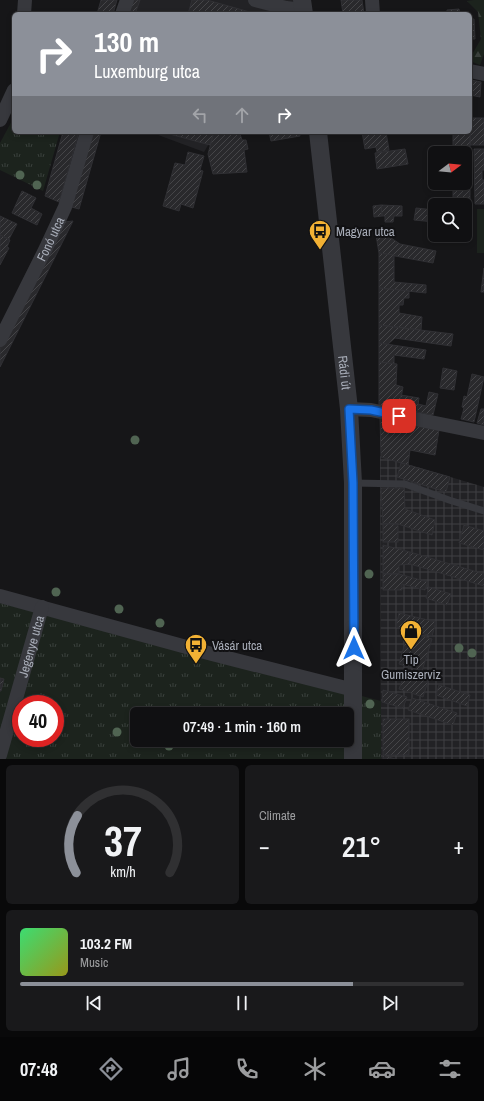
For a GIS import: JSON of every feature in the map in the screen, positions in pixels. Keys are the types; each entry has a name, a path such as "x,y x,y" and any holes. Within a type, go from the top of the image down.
{"street":[{"path":"24,12 25,0"},
{"path":"123,12 126,0"},
{"path":"255,0 286,8 303,8"},
{"path":"372,0 373,12"},
{"path":"472,71 484,74"},
{"path":"0,120 12,94"},
{"name":"Fonó utca","path":"0,340 46,248 65,206 86,134"},
{"name":"Rádi út","path":"318,134 349,409 353,483 353,759"},
{"path":"349,409 371,410 484,433"},
{"path":"0,596 212,654 354,690"},
{"name":"Jegenye utca","path":"0,755 2,741 42,607"}],"lane":[{"path":"353,483 405,484 484,511"}],"shaded area":[{"path":"137,0 293,0 295,12 134,12"},
{"path":"155,134 215,134 204,152"},
{"path":"380,456 484,487 484,759 381,759"}],"green space":[{"path":"484,0 484,54 480,65 472,62 472,55 481,39 478,12 467,1"},
{"path":"12,121 12,134 59,134 43,191 0,170 0,143"},
{"path":"477,209 484,209 484,253 477,253"},
{"path":"0,603 381,701 381,759 0,759"}],"building":[{"path":"101,0 117,0 114,12 98,12"},
{"path":"130,0 140,0 136,12 127,12"},
{"path":"192,0 207,0 250,12 189,12"},
{"path":"341,0 362,0 364,12 343,12"},
{"path":"459,9 460,12 447,12 447,10"},
{"path":"472,19 474,19 475,39 472,39"},
{"path":"472,80 481,82 480,97 472,95"},
{"path":"472,118 484,118 484,145 470,145"},
{"path":"62,134 78,134 59,202 45,196"},
{"path":"90,134 100,134 79,209 68,206"},
{"path":"169,134 213,134 210,145"},
{"path":"213,134 240,134 242,140 246,140 248,149 244,150 247,172 213,174 208,154"},
{"path":"269,134 300,134 300,136 271,141"},
{"path":"362,134 386,134 389,150 377,152 376,147 365,149"},
{"path":"453,134 470,134 470,146 453,146"},
{"path":"405,149 408,164 377,169 375,153"},
{"path":"474,149 484,149 484,170 482,170 482,180 484,180 484,204 475,204"},
{"path":"188,152 204,156 200,170 203,171 193,208 181,204 179,211 163,206 175,163 185,165"},
{"path":"453,190 470,190 470,198 453,198"},
{"path":"22,191 36,198 31,208 42,214 37,225 12,213"},
{"path":"381,205 402,206 402,216 394,216 393,222 385,222 385,216 382,216"},
{"path":"381,205 382,216 374,217 373,206"},
{"path":"416,208 428,209 428,221 414,220"},
{"path":"0,216 17,224 9,239 0,235"},
{"path":"73,221 0,367 0,349 64,222"},
{"path":"375,229 390,230 391,238 400,244 436,251 433,263 379,253"},
{"path":"0,235 10,240 7,247 9,248 0,265"},
{"path":"379,253 394,255 394,282 426,285 426,293 379,288"},
{"path":"484,268 484,292 481,292"},
{"path":"379,288 409,291 409,298 404,298 403,305 399,305 399,313 422,317 421,330 379,325"},
{"path":"379,325 453,334 451,346 395,338 387,345 379,343"},
{"path":"379,343 426,350 424,359 394,355 394,364 379,362"},
{"path":"379,362 397,364 396,385 403,387 399,409 379,405"},
{"path":"443,368 457,371 454,390 440,388"},
{"path":"472,374 484,377 474,422 461,419 464,408 462,407 464,396 467,397"},
{"path":"429,392 438,394 433,415 417,412 418,404 426,406"},
{"path":"401,395 419,398 417,412 399,409"},
{"path":"481,409 484,409 484,425 477,423"},
{"path":"380,418 439,430 435,455 410,450 408,465 381,457"},
{"path":"401,463 450,477 446,492 397,477"},
{"path":"381,488 404,488 405,509 435,520 432,535 398,524 383,524"},
{"path":"383,524 398,524 398,542 383,542"},
{"path":"464,525 484,531 484,550 459,543"},
{"path":"383,545 410,552 410,564 399,565 399,574 383,574"},
{"path":"410,552 484,574 484,586 410,564"},
{"path":"383,574 399,574 428,582 425,590 402,584 402,590 383,590"},
{"path":"429,587 451,594 447,605 426,598"},
{"path":"399,613 436,622 432,636 396,627"},
{"path":"408,632 432,639 422,671 399,664"},
{"path":"405,673 428,681 423,697 399,689"},
{"path":"0,678 4,679 1,691 0,691"},
{"path":"439,685 470,695 467,706 436,695"},
{"path":"383,690 407,697 403,708 382,702"},
{"path":"412,698 457,713 453,725 408,710"},
{"path":"383,719 409,719 409,755 383,755"},
{"path":"383,755 395,759 383,759"}],"place":[{"name":"Magyar utca","path":"320,250"},
{"name":"Tip Gumiszerviz","path":"411,650"},
{"name":"Vásár utca","path":"196,664"}],"route":[{"path":"354,648 353,483 349,409 371,410 399,416"}]}
